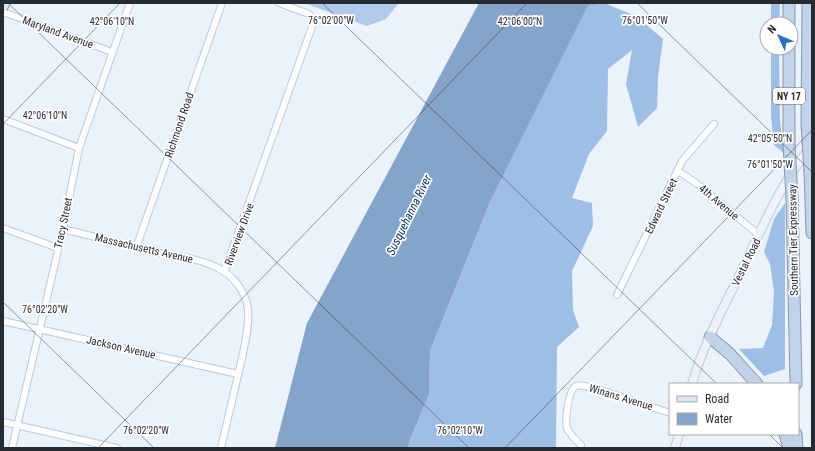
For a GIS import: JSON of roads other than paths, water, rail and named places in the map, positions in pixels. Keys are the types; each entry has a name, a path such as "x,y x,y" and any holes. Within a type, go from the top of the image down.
{"highway":[{"path":"789,3 789,16"},
{"name":"Southern Tier Expressway","path":"808,3 807,124 812,233"},
{"name":"Southern Tier Expressway","path":"789,56 789,144 792,198 796,383"},
{"path":"710,337 730,354 757,383"},
{"path":"785,435 789,448"},
{"path":"796,435 797,448"}],"main road":[{"path":"3,7 5,3"}],"street":[{"name":"Tracy Street","path":"12,448 58,248 79,148 130,3"},
{"name":"Richmond Road","path":"136,248 222,3"},
{"name":"Riverview Drive","path":"221,448 244,347 248,318 248,308 239,285 224,272 313,24 313,19 309,14 279,3"},
{"name":"Maryland Avenue","path":"3,12 112,52"},
{"path":"3,119 79,148"},
{"name":"Edward Street","path":"617,295 682,161 714,124"},
{"name":"Vestal Road","path":"692,383 710,337 786,181 812,146"},
{"name":"4th Avenue","path":"678,170 696,182 759,235"},
{"path":"3,228 58,248"},
{"name":"Massachusetts Avenue","path":"62,229 199,262 217,267 224,272"},
{"name":"Jackson Avenue","path":"3,321 238,374"},
{"name":"Winans Avenue","path":"581,445 573,438 566,424 568,402 572,389 576,386 582,385 594,388 669,413"},
{"path":"3,422 117,448"},
{"path":"675,448 679,435"}],"water":[{"name":"Susquehanna River","path":"479,3 604,3 588,6 490,202 430,351 429,394 408,448 275,448 307,323"}]}
